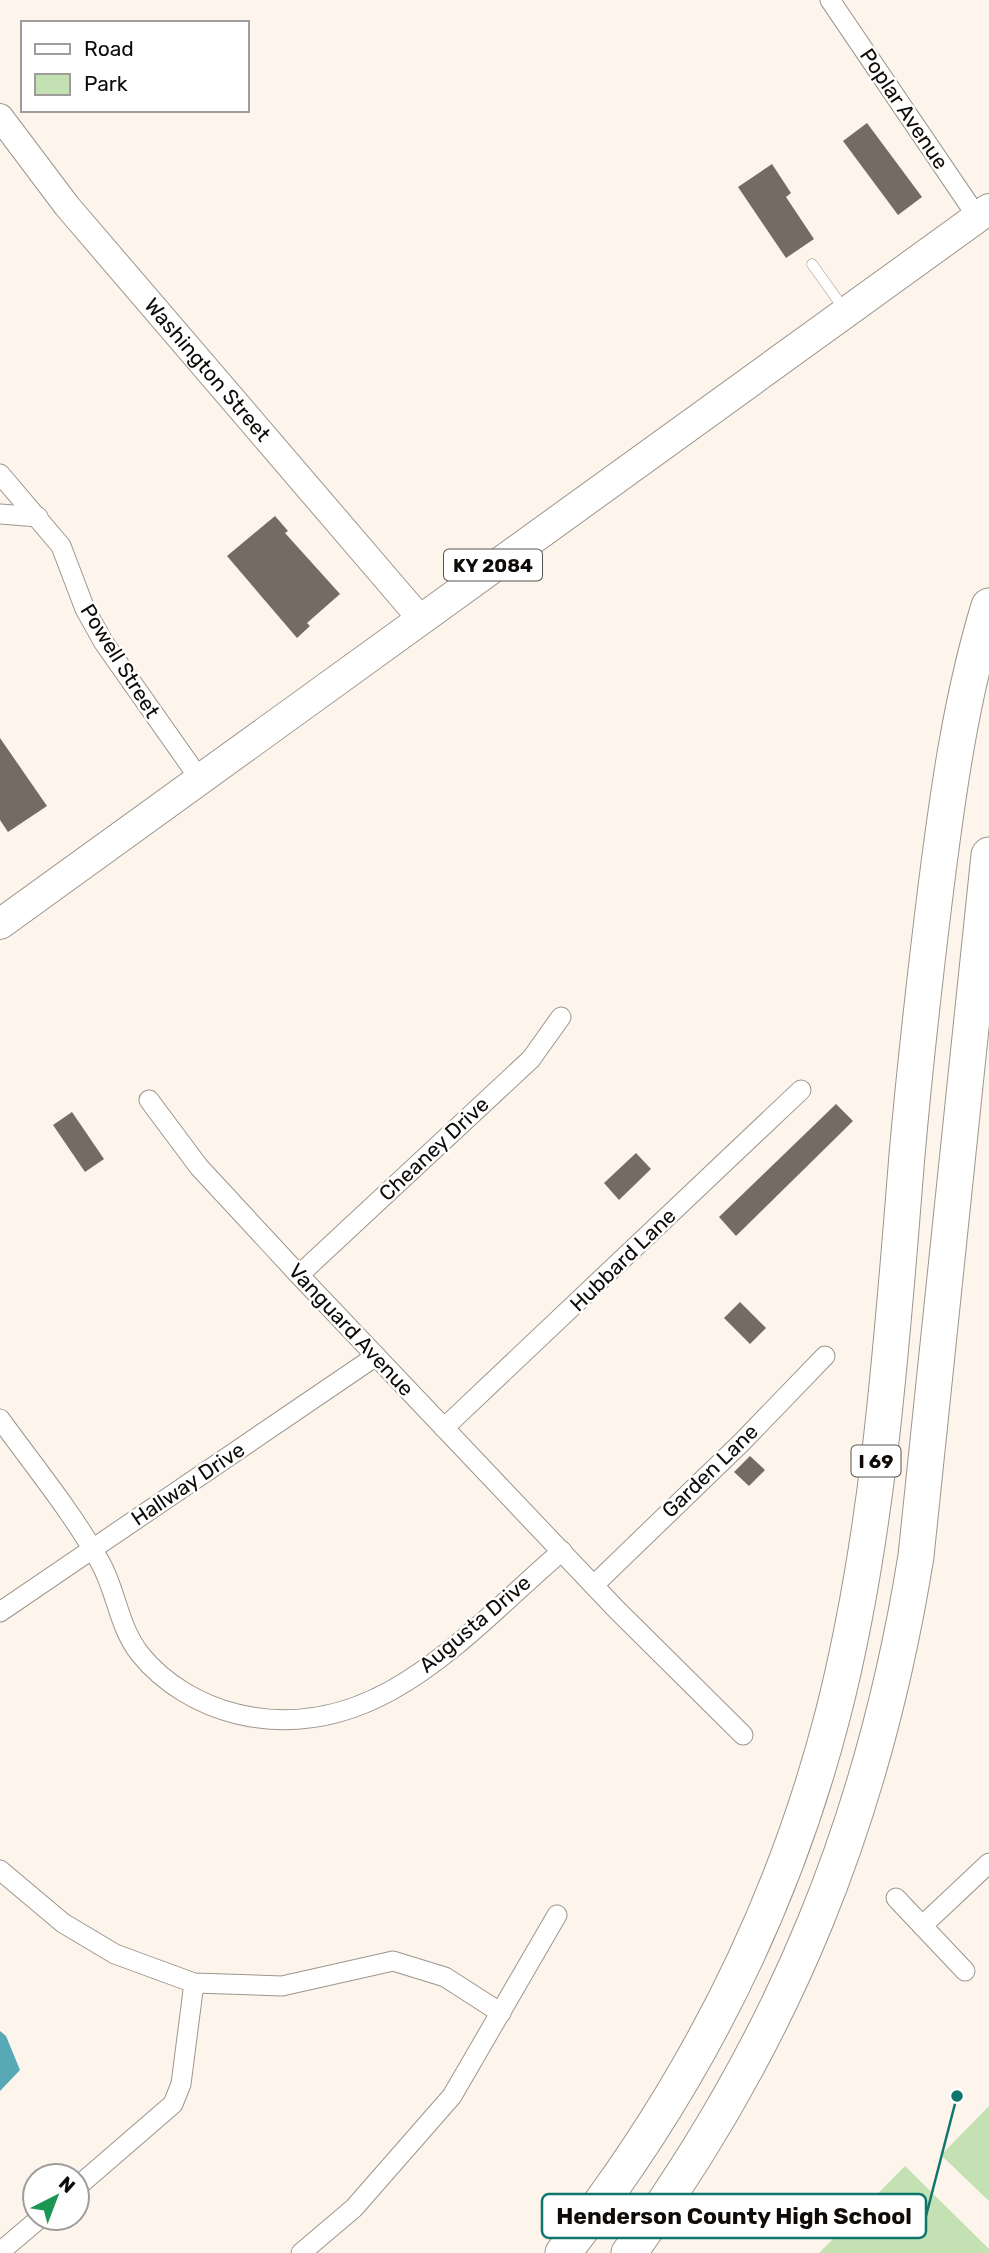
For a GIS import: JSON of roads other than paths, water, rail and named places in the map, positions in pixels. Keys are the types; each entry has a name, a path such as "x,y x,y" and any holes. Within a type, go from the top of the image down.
{"highway":[{"name":"I 69","path":"563,2253 645,2140 726,2001 790,1852 834,1712 864,1561 874,1480 901,1233 918,1024 950,772 970,676 989,606"},
{"name":"I 69","path":"629,2253 700,2150 768,2030 838,1868 878,1746 893,1684 916,1556 989,855"}],"main road":[{"name":"KY 2084","path":"0,923 983,214"}],"street":[{"name":"Poplar Avenue","path":"830,0 983,214"},
{"name":"Washington Street","path":"0,117 67,206 420,618"},
{"name":"Powell Street","path":"0,474 61,546 85,609 104,643 199,778"},
{"path":"0,514 38,517"},
{"name":"Cheaney Drive","path":"299,1275 531,1059 561,1017"},
{"name":"Hubbard Lane","path":"444,1428 801,1090"},
{"name":"Vanguard Avenue","path":"149,1101 199,1167 594,1585"},
{"name":"Hallway Drive","path":"0,1612 376,1356"},
{"name":"Garden Lane","path":"594,1585 741,1443 825,1356"},
{"name":"Augusta Drive","path":"0,1419 92,1549 107,1575 118,1615 131,1642 163,1678 191,1697 223,1710 257,1718 292,1721 343,1713 404,1682 461,1642 562,1551"},
{"path":"594,1585 743,1735"},
{"path":"922,1926 989,1863"},
{"path":"0,1870 63,1923 115,1954 194,1983 282,1986 393,1961 445,1977 501,2013"},
{"path":"896,1898 965,1970"},
{"path":"301,2253 354,2208 452,2096 557,1915"},
{"path":"91,2175 173,2104 181,2084 194,1983"},
{"path":"0,2252 24,2232"}],"lane":[{"path":"812,264 846,311"}],"water":[{"path":"0,2031 6,2036 20,2070 0,2091"}],"place":[{"name":"Henderson County High School","path":"957,2096"}]}
